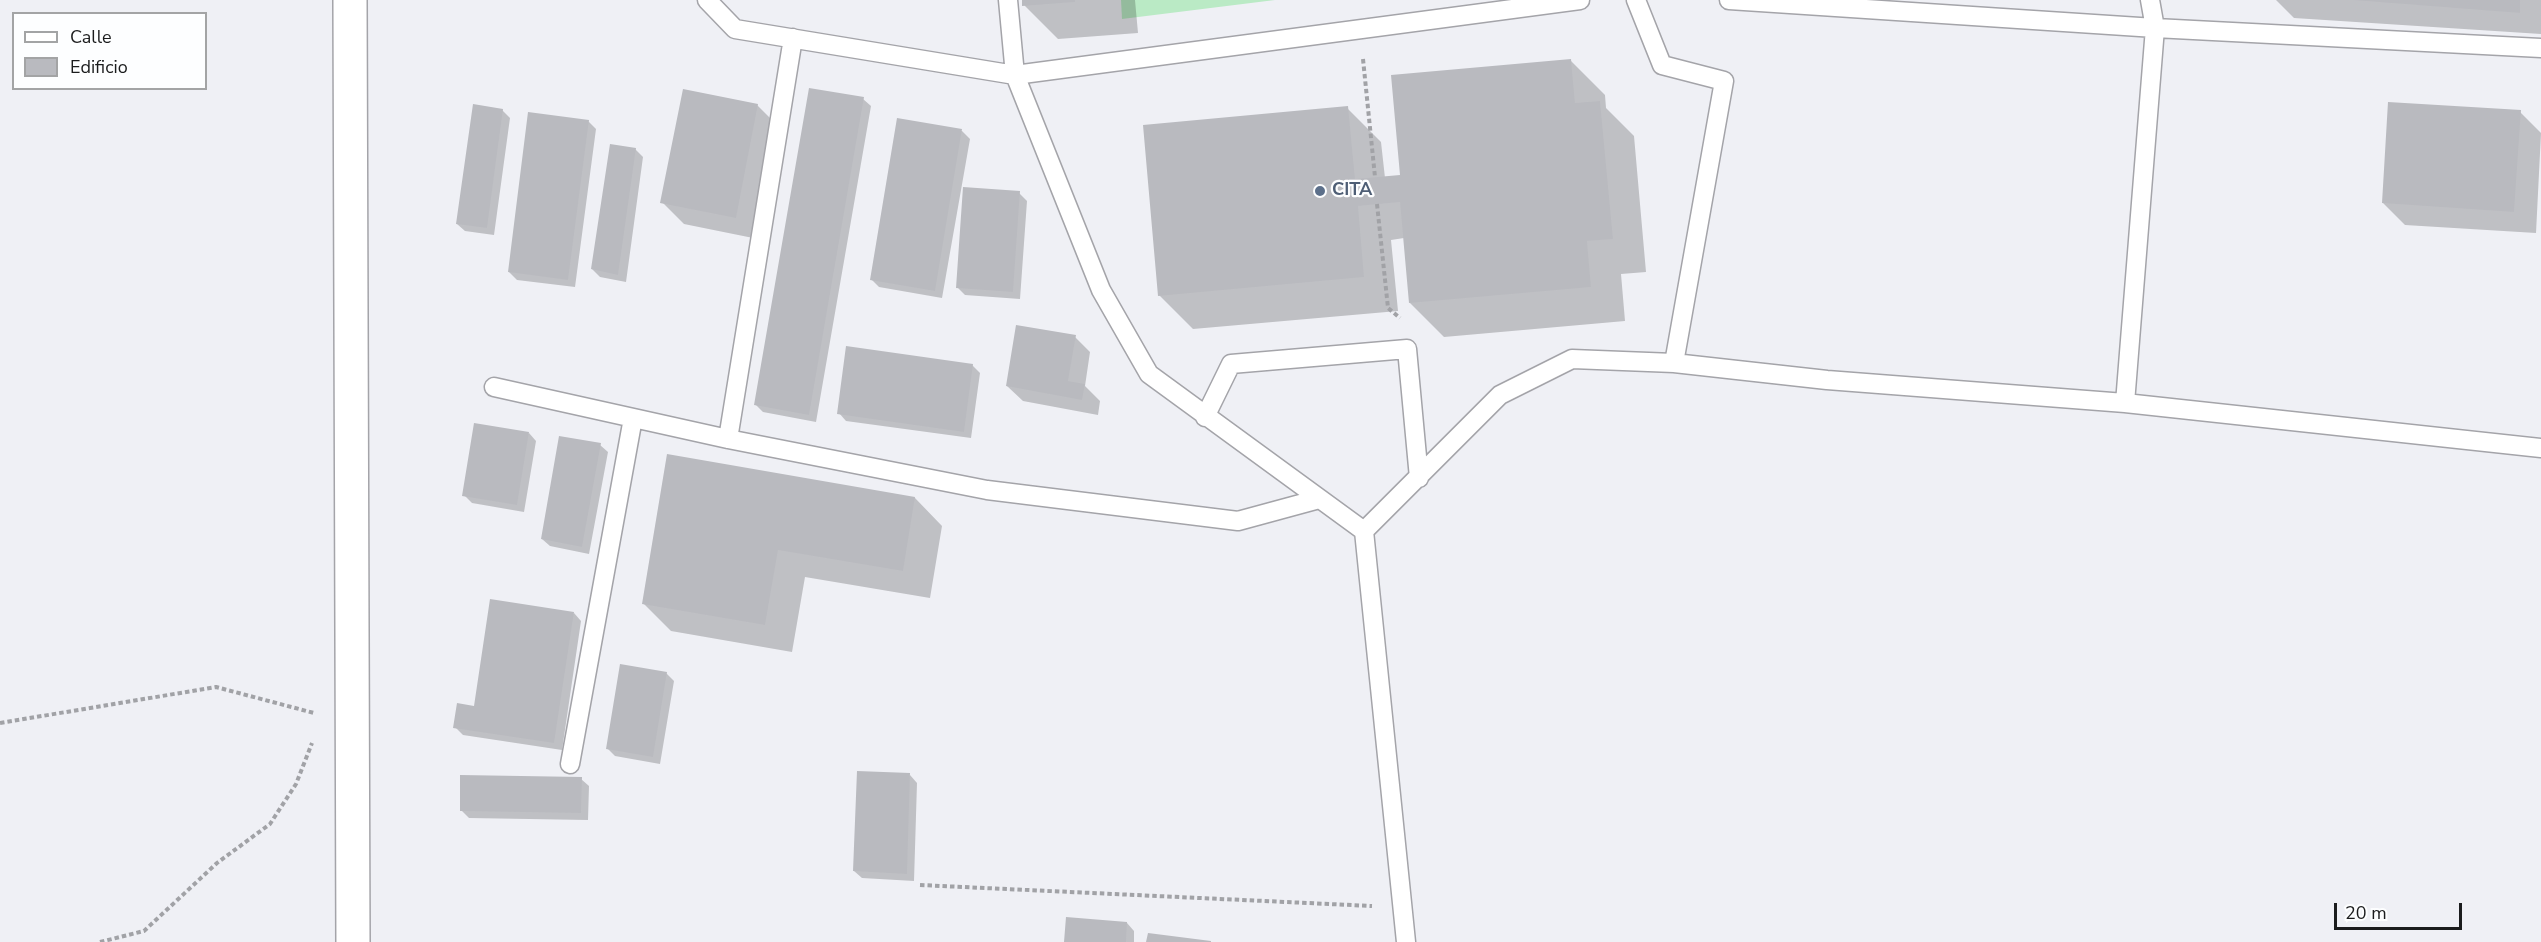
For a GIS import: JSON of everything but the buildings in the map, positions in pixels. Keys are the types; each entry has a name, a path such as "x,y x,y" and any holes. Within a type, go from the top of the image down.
{"street":[{"path":"350,0 341,722 353,942"}],"lane":[{"path":"707,0 735,29 1015,75 1580,0"},
{"path":"1008,0 1015,75 1107,300 1149,374 1364,531 1406,942"},
{"path":"1636,0 1662,65 1724,81 1674,363"},
{"path":"1729,0 2155,28 2541,48"},
{"path":"2125,403 2155,28 2150,0"},
{"path":"728,439 793,38"},
{"path":"1205,417 1231,364 1407,349 1419,478"},
{"path":"1364,531 1500,395 1572,358 1674,363 1827,380 2125,403 2541,448"},
{"path":"494,387 728,439 987,490 1238,521 1319,499"},
{"path":"570,764 633,418"}],"path":[{"path":"1360,29 1375,177"},
{"path":"1377,204 1388,308 1404,321"},
{"path":"0,723 216,687 341,722"},
{"path":"100,942 144,931 217,863 270,824 296,784 312,744 341,722"},
{"path":"920,885 1403,908"}],"green space":[{"path":"1121,0 1275,0 1122,19"}],"place":[{"name":"CITA","path":"1320,191"}]}
